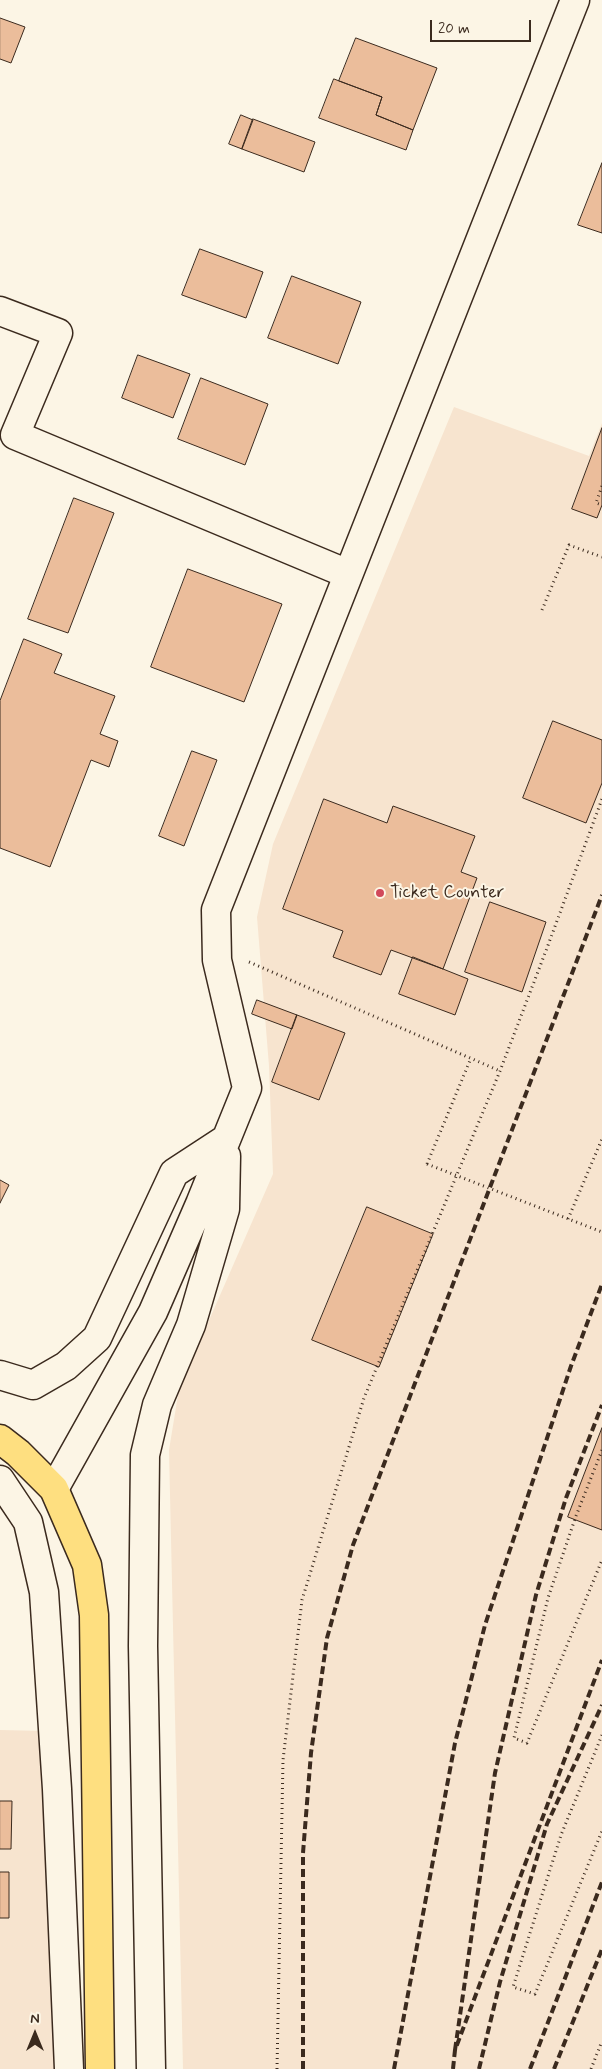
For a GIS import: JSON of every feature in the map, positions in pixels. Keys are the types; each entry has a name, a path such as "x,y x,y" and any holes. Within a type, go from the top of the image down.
{"main road":[{"path":"0,1439 18,1453 54,1490 87,1565 94,1615 100,2069"}],"street":[{"path":"54,1490 153,1312 247,1088 217,960 216,910 575,0"},
{"path":"0,311 58,334 15,435 348,574"},
{"path":"0,1375 33,1385 66,1366 96,1338 174,1173 226,1139"},
{"path":"151,2069 143,1646 146,1455 157,1405 191,1325 225,1209 226,1139"},
{"path":"0,1480 28,1522 44,1592 57,1789 69,2069"}],"path":[{"path":"602,486 596,503 602,506"},
{"path":"542,610 569,545 602,557"},
{"path":"277,2069 283,1760 302,1600 364,1398 500,1071 602,799"},
{"path":"217,948 500,1071"},
{"path":"471,1058 427,1164 602,1232"},
{"path":"568,1219 602,1139"},
{"path":"602,1450 576,1516 548,1598 514,1738 527,1744 602,1560"},
{"path":"602,1735 561,1835 513,1987 535,1994 602,1831"},
{"path":"591,2069 602,2041"}],"shaded area":[{"path":"454,407 589,456 602,423 602,2069 183,2069 169,1450 179,1389 273,1174 269,1066 257,917 273,844"},
{"path":"0,1730 44,1731 67,2069 0,2069"}],"building":[{"path":"0,18 25,27 11,63 0,59"},
{"path":"356,38 437,68 413,130 376,115 382,97 339,81"},
{"path":"334,79 382,97 376,115 413,130 406,150 319,118"},
{"path":"241,115 253,120 242,149 229,144"},
{"path":"253,119 315,142 304,172 242,149"},
{"path":"602,163 602,233 578,225"},
{"path":"200,249 263,272 246,318 182,295"},
{"path":"292,276 361,302 338,364 268,338"},
{"path":"138,355 190,374 173,418 122,398"},
{"path":"201,378 268,404 245,465 178,439"},
{"path":"602,428 602,505 597,518 572,509"},
{"path":"74,498 114,513 68,633 28,619"},
{"path":"188,569 282,604 244,702 151,667"},
{"path":"24,639 62,654 54,673 115,696 100,734 118,741 109,767 91,760 50,867 0,848 0,701"},
{"path":"553,721 602,740 602,783 586,823 523,798"},
{"path":"192,751 217,760 184,846 159,836"},
{"name":"Ticket Counter","path":"324,799 387,823 393,806 475,836 461,872 477,878 443,969 391,950 381,975 333,957 343,931 283,909"},
{"path":"490,902 546,922 522,992 465,972"},
{"path":"413,957 468,979 455,1015 399,994"},
{"path":"257,1000 297,1015 292,1029 252,1014"},
{"path":"297,1015 345,1033 319,1100 272,1082"},
{"path":"0,1180 9,1185 0,1203"},
{"path":"367,1207 433,1234 379,1367 312,1340"},
{"path":"602,1428 602,1530 568,1517"},
{"path":"0,1801 12,1801 11,1849 0,1849"},
{"path":"0,1872 9,1872 9,1918 0,1918"}],"railway":[{"path":"303,2069 303,1853 311,1753 327,1638 353,1545 602,895"},
{"path":"394,2069 455,1743 485,1625 571,1366 602,1284"},
{"path":"455,2050 495,1773 536,1595 566,1498 602,1405"},
{"path":"453,2069 455,2050 602,1660"},
{"path":"479,2069 500,1982 547,1824 602,1705"},
{"path":"530,2069 602,1882"},
{"path":"554,2069 602,1949"}],"place":[{"name":"Ticket Counter","path":"380,893"}]}
